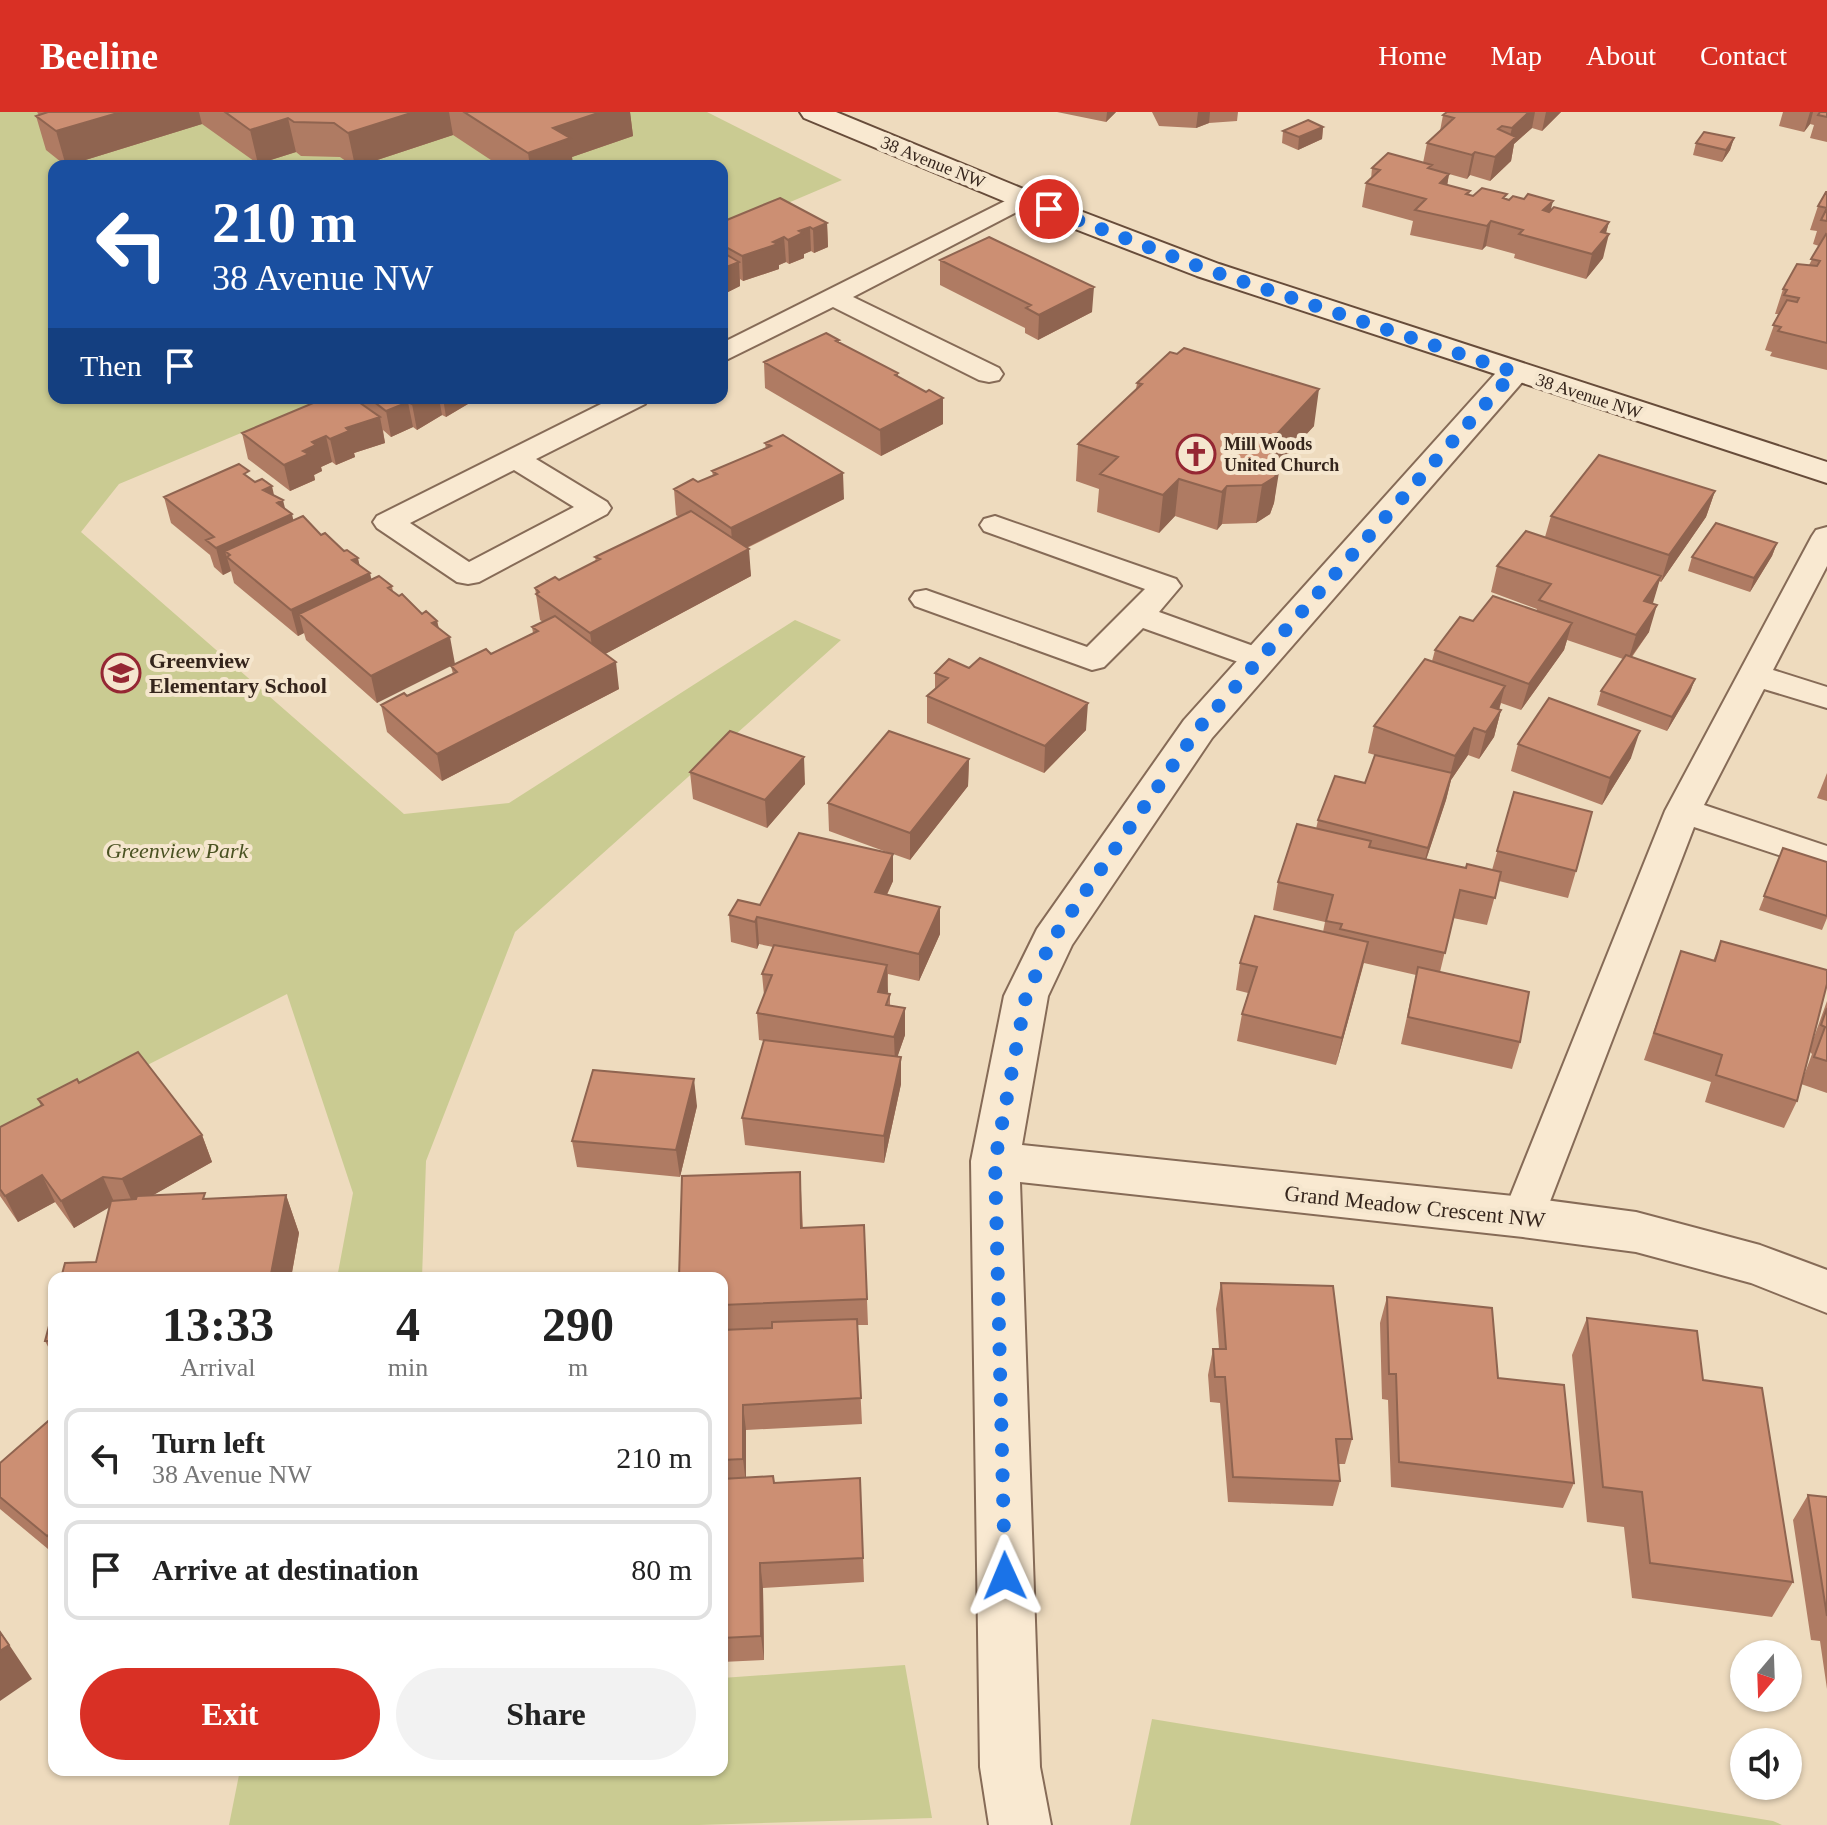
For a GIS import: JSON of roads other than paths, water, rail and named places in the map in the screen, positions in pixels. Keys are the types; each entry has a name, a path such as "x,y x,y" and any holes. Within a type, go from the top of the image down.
{"street":[{"name":"38 Avenue NW","path":"813,112 1023,199 1208,270 1827,473"},
{"path":"1020,1825 1010,1767 995,1161 1026,996 1052,940 1198,729 1514,372"},
{"name":"Grand Meadow Crescent NW","path":"995,1161 1523,1217 1636,1232 1760,1265 1827,1292"}],"lane":[{"path":"728,351 1023,199"},
{"path":"834,298 989,374"},
{"path":"514,458 596,508 468,575 388,522 514,458 623,404"},
{"path":"926,599 1092,660 1165,586 995,525"},
{"path":"1523,1217 1683,811 1827,536"},
{"path":"1138,615 1258,659"},
{"path":"1755,675 1827,698"},
{"path":"1683,811 1827,859"}],"place":[{"name":"Mill Woods United Church","path":"1196,454"},
{"name":"Greenview Elementary School","path":"121,673"}],"park label":[{"name":"Greenview Park","path":"177,850"}]}
